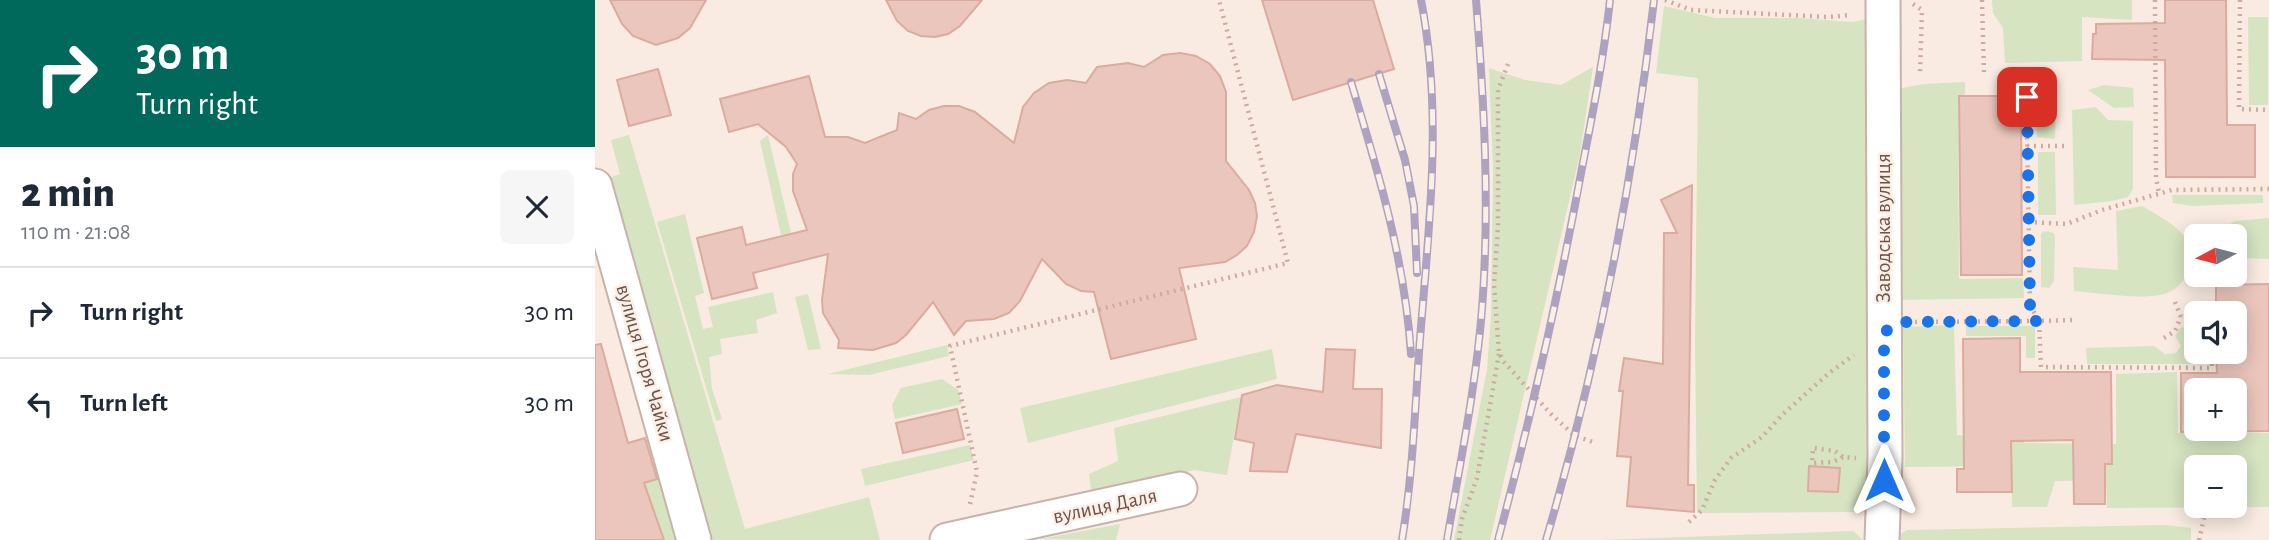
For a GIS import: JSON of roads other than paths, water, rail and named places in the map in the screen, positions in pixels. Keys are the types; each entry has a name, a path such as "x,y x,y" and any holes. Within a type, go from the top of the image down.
{"street":[{"name":"Заводська вулиця","path":"1882,540 1891,4"},
{"name":"вулиця Ігоря Чайки","path":"595,186 694,540"},
{"name":"вулиця Даля","path":"956,538 1180,489"}],"railway":[{"path":"1402,540 1411,465 1432,169 1431,84 1421,0"},
{"path":"1447,540 1476,367 1482,309 1486,232 1485,154 1476,0"},
{"path":"1498,540 1564,262 1598,84 1610,0"},
{"path":"1546,540 1582,407 1612,272 1636,136 1654,0"},
{"path":"1379,74 1405,160 1414,206 1417,273"},
{"path":"1351,82 1380,182 1396,250 1411,354"}]}
